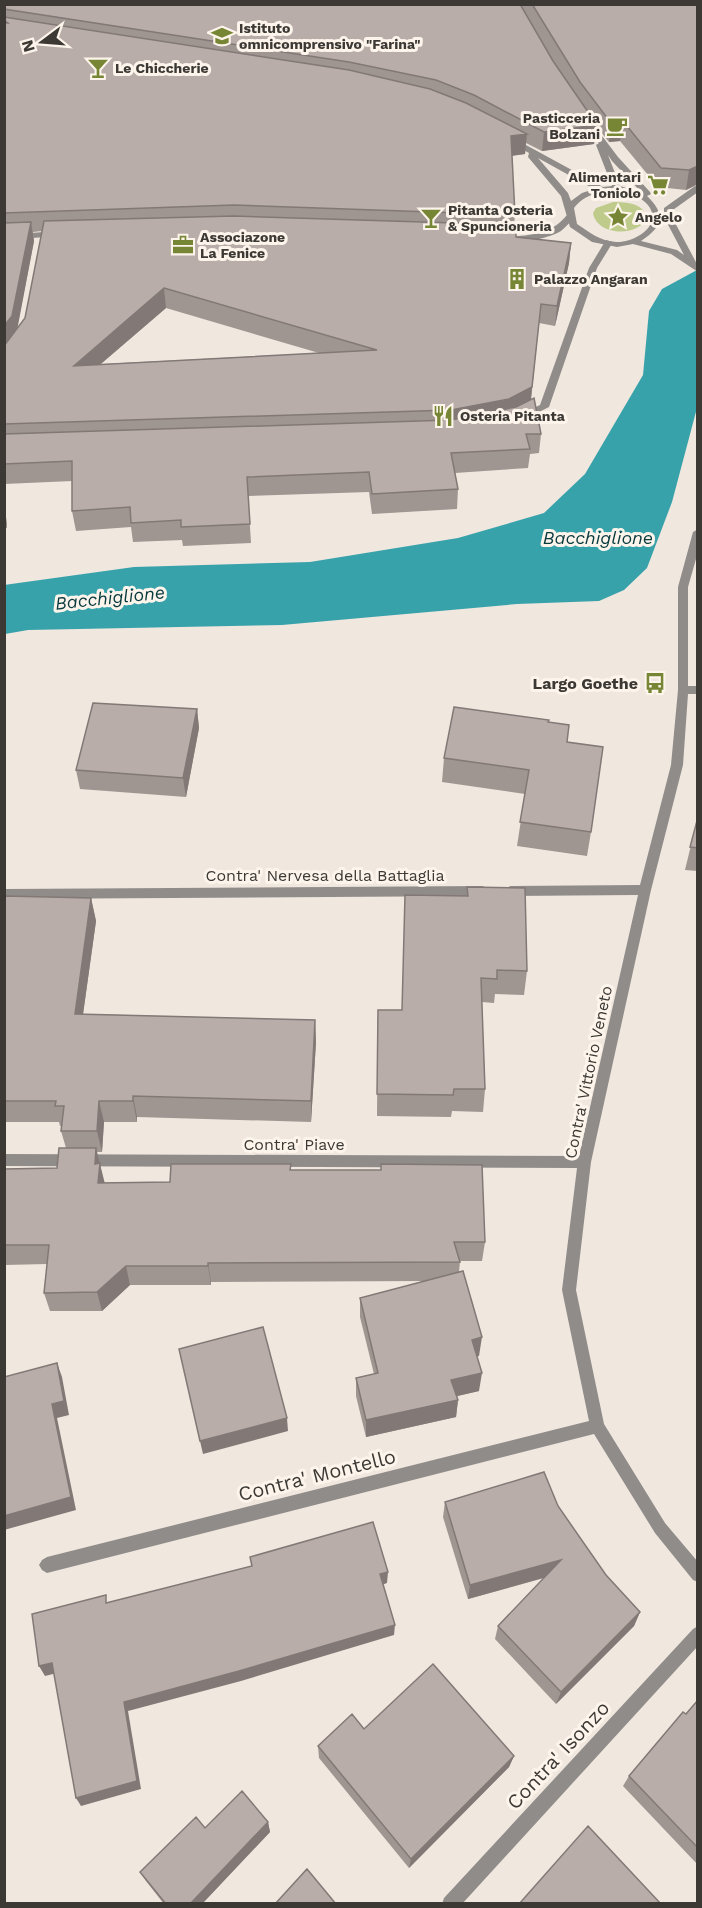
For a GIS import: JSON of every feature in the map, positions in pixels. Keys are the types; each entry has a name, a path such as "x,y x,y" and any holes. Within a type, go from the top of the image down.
{"street":[{"path":"581,113 598,138 667,219 696,268"},
{"path":"502,135 601,189"},
{"path":"598,138 617,188"},
{"path":"524,148 555,182 581,232 609,242 631,243 665,250 696,268"},
{"path":"499,240 547,234 565,224 576,200 587,193 617,188 648,195"},
{"path":"667,219 698,188"},
{"path":"4,238 64,234"},
{"path":"40,246 42,235"},
{"path":"631,243 658,235"},
{"path":"511,423 544,407 585,287 609,242"},
{"name":"Contra' Vittorio Veneto","path":"698,532 683,586 683,690 677,765 645,890 584,1162 568,1290 597,1426 660,1528 698,1575"},
{"path":"683,690 698,690"},
{"name":"Contra' Nervesa della Battaglia","path":"4,894 645,890"},
{"name":"Contra' Piave","path":"4,1160 584,1162"},
{"name":"Contra' Montello","path":"47,1565 597,1426"},
{"name":"Contra' Isonzo","path":"450,1904 698,1634"}],"green space":[{"path":"613,202 629,203 639,207 647,219 634,229 609,230 596,221 593,213 596,208"}],"water":[{"name":"Bacchiglione","path":"697,270 697,408 672,502 647,568 624,590 599,601 517,604 282,625 28,630 5,634 4,585 134,567 310,562 458,538 544,513 585,474 643,375 649,311 662,289"}],"building":[{"path":"4,4 520,4 553,61 597,125 544,132 474,95 436,80 349,62 4,9"},
{"path":"532,4 698,4 698,166 689,170 661,168 623,121 611,123 580,82"},
{"path":"4,17 349,70 430,89 466,103 527,134 511,136 515,215 234,205 4,213 4,23 8,23"},
{"path":"234,216 516,225 516,237 571,243 557,306 541,304 532,387 509,399 451,410 4,424 4,346 25,318 44,221","holes":["164,288 377,350 74,366"]},
{"path":"31,222 12,316 4,326 4,223"},
{"path":"534,398 541,434 526,434 530,449 451,453 458,489 372,494 369,472 247,477 250,524 181,527 181,520 131,523 130,507 72,511 72,461 4,464 4,434 451,420 516,407"},
{"path":"93,703 197,709 183,778 76,770"},
{"path":"454,707 549,720 548,722 569,725 567,742 603,747 591,832 520,822 529,770 444,758"},
{"path":"698,817 698,848 690,847"},
{"path":"467,887 525,888 527,971 497,970 497,979 481,978 485,1089 454,1089 453,1095 377,1094 378,1010 402,1010 405,895 468,896"},
{"path":"4,896 91,898 75,1014 315,1020 311,1101 133,1096 133,1101 99,1101 97,1131 61,1131 64,1106 55,1106 56,1101 4,1101"},
{"path":"59,1148 96,1148 95,1164 100,1163 98,1183 170,1182 171,1164 291,1164 290,1170 381,1170 381,1164 482,1165 485,1242 454,1242 460,1262 208,1263 208,1266 126,1266 97,1292 44,1293 49,1245 4,1245 4,1169 57,1168"},
{"path":"463,1271 482,1337 472,1340 482,1373 451,1380 458,1400 366,1420 356,1378 378,1373 360,1298"},
{"path":"263,1327 287,1418 200,1441 179,1349"},
{"path":"57,1363 64,1401 52,1404 71,1497 4,1516 4,1377"},
{"path":"544,1472 558,1506 606,1575 640,1612 561,1692 498,1626 561,1560 470,1585 445,1502"},
{"path":"373,1522 388,1572 380,1574 395,1625 124,1702 137,1781 76,1798 52,1663 39,1666 32,1614 106,1595 106,1603 252,1566 250,1557"},
{"path":"433,1664 514,1756 411,1859 318,1746 352,1714 364,1729"},
{"path":"698,1700 698,1848 629,1776 683,1712 686,1714"},
{"path":"242,1791 268,1822 190,1904 166,1904 140,1872 196,1817 205,1828"},
{"path":"588,1826 661,1904 519,1904"},
{"path":"307,1869 336,1904 275,1904"}],"place":[{"name":"Istituto omnicomprensivo \"Farina\"","path":"222,36"},
{"name":"Le Chiccherie","path":"98,68"},
{"name":"Pasticceria Bolzani","path":"617,126"},
{"name":"Alimentari Toniolo","path":"658,185"},
{"name":"Angelo","path":"618,217"},
{"name":"Pitanta Osteria & Spuncioneria","path":"431,218"},
{"name":"Associazone La Fenice","path":"183,245"},
{"name":"Palazzo Angaran","path":"517,279"},
{"name":"Osteria Pitanta","path":"443,416"},
{"name":"Largo Goethe","path":"655,683"}]}
